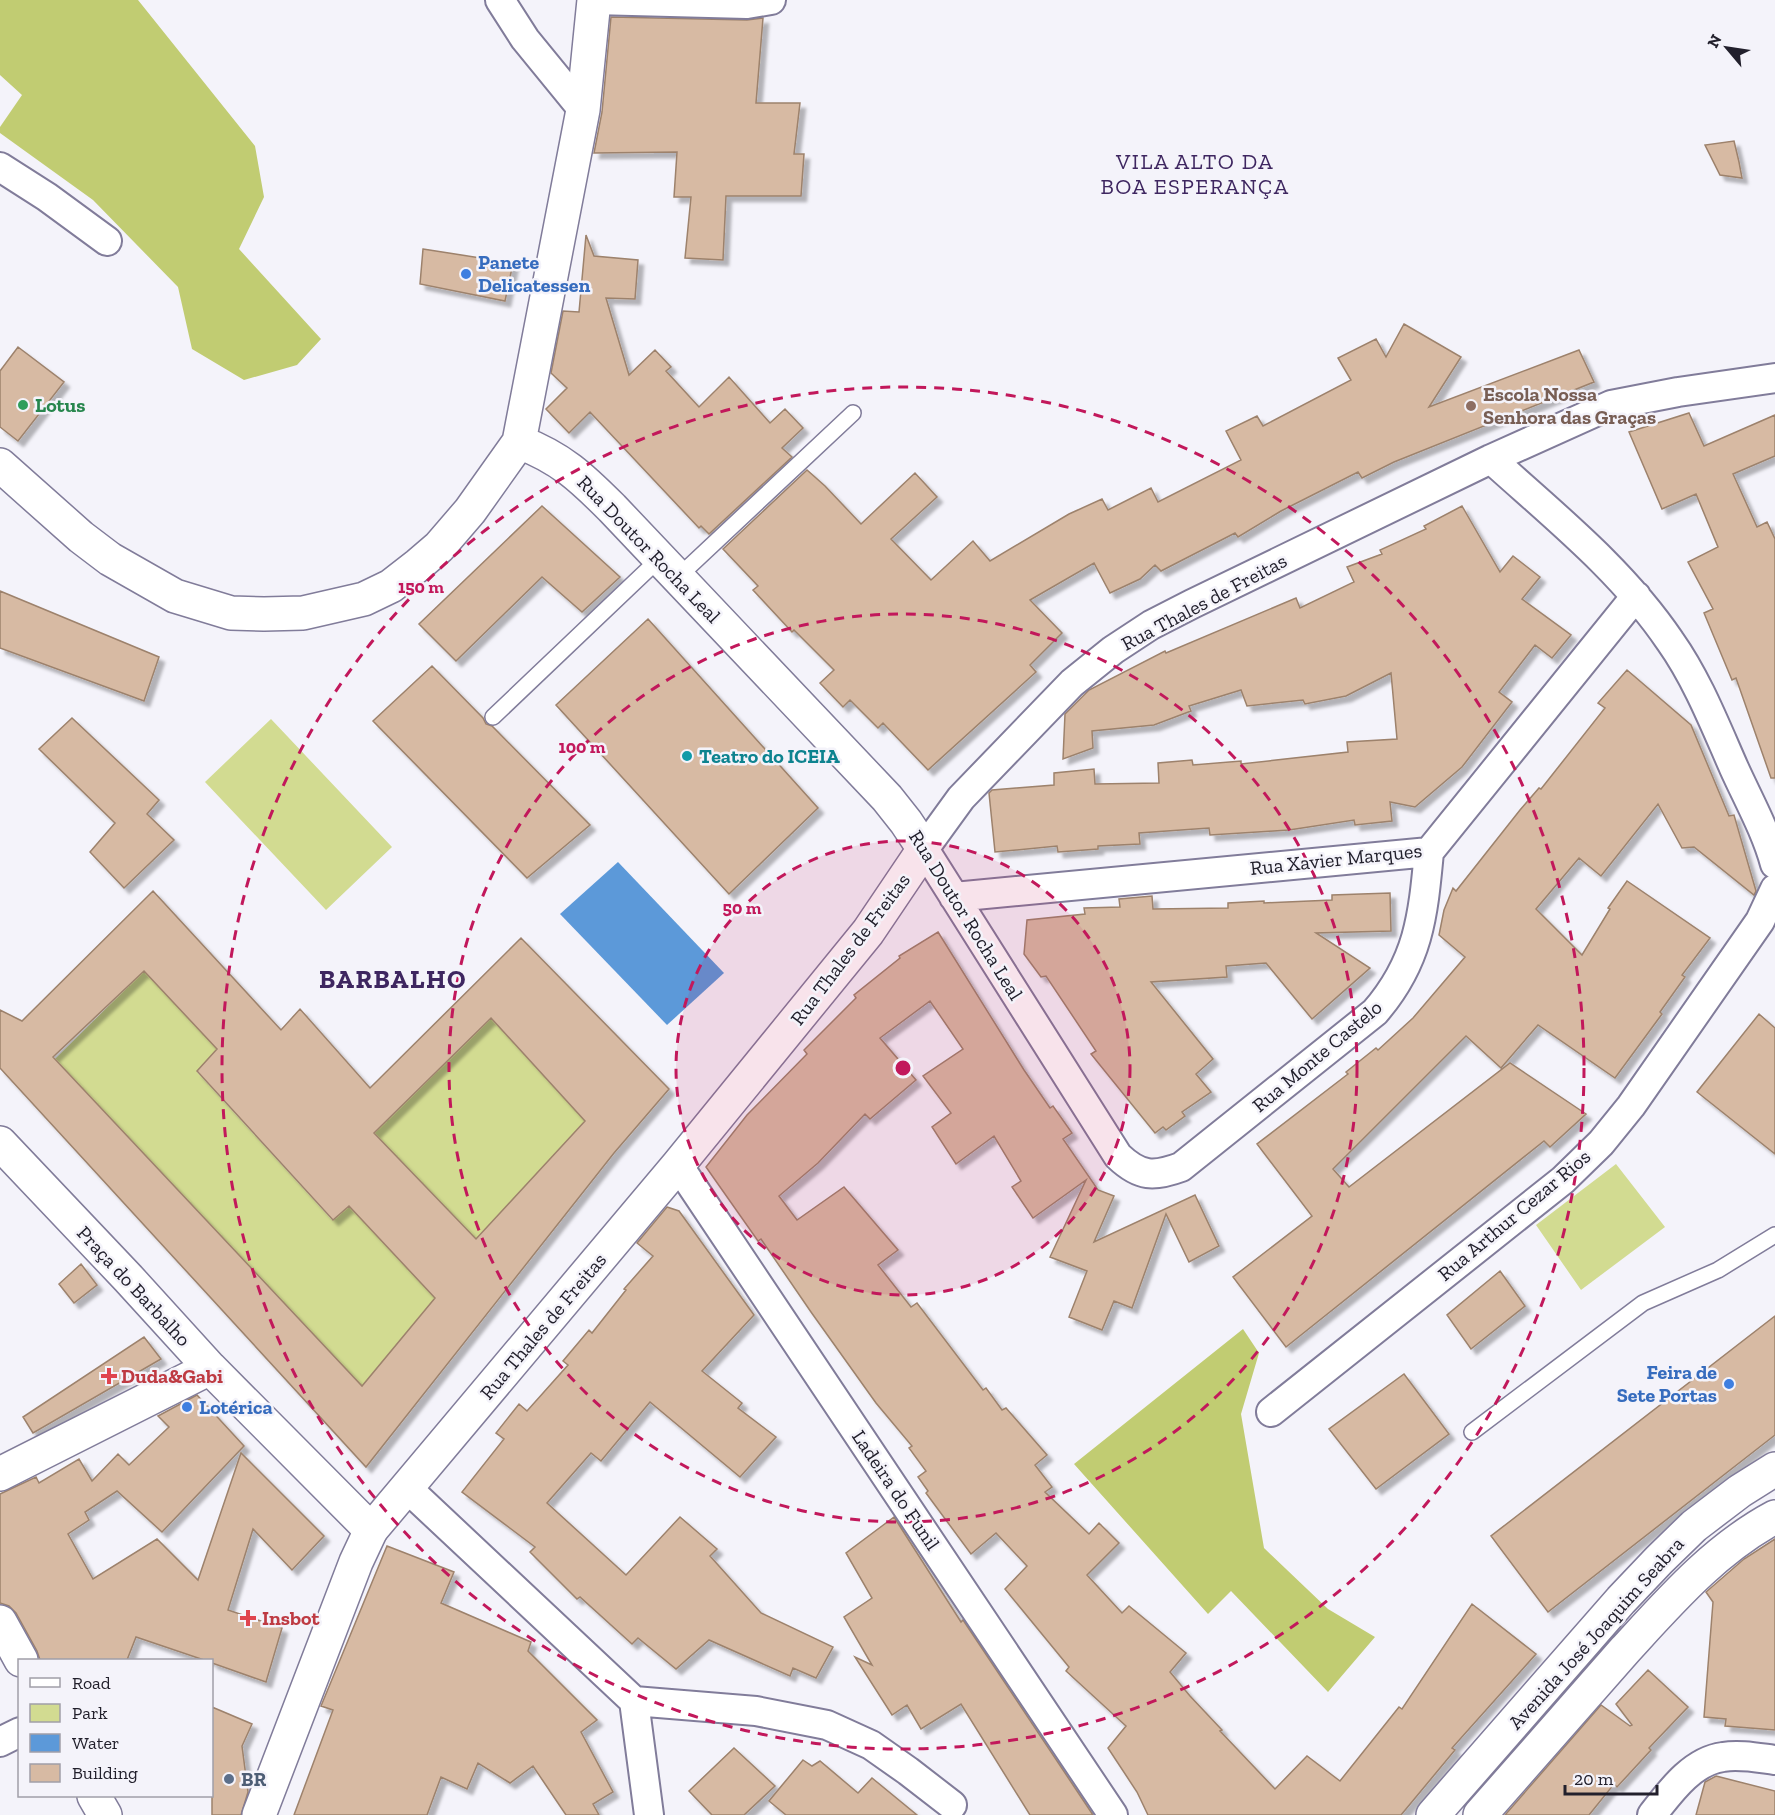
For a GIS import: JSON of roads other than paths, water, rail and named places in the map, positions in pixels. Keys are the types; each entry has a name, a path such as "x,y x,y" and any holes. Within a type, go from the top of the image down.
{"street":[{"path":"500,0 525,39 583,110"},
{"path":"0,465 81,537 110,559 175,596 202,606 231,613 303,613 364,599 391,586 447,538 470,511 519,442 583,110 594,0 747,4 771,0"},
{"path":"0,167 47,196 107,241"},
{"name":"Rua Thales de Freitas","path":"259,1815 356,1562 371,1530 678,1165 868,932 961,798 1072,683 1113,650 1192,604 1491,459 1611,405 1678,392 1775,378"},
{"name":"Rua Doutor Rocha Leal","path":"519,442 543,451 579,475 887,798 924,849 1118,1156"},
{"path":"1491,459 1606,563 1671,642 1698,691 1775,864"},
{"name":"Rua Xavier Marques","path":"954,897 1429,852 1636,597"},
{"name":"Rua Monte Castelo","path":"1118,1156 1131,1168 1146,1174 1162,1174 1181,1167 1375,1012 1402,974 1415,942 1423,913 1429,852"},
{"name":"Rua Arthur Cezar Rios","path":"1271,1412 1563,1180 1601,1143 1656,1072 1753,930 1773,897 1775,889"},
{"name":"Praça do Barbalho","path":"0,1143 210,1368 371,1530"},
{"name":"Ladeira do Funil","path":"678,1165 1113,1815"},
{"path":"0,1474 210,1368"},
{"name":"Avenida José Joaquim Seabra","path":"1432,1815 1659,1560 1694,1526 1740,1491 1775,1469"},
{"path":"407,1488 634,1701 756,1711 827,1725 871,1745 952,1805"},
{"name":"Avenida José Joaquim Seabra","path":"1480,1815 1615,1662 1693,1578 1745,1535 1775,1517"},
{"path":"0,1622 20,1659"},
{"path":"634,1701 649,1815"},
{"path":"0,1742 18,1733"},
{"path":"1652,1815 1673,1788 1692,1771 1708,1761 1723,1756 1775,1760"},
{"path":"95,1797 105,1815"}],"lane":[{"path":"493,717 853,413"},
{"path":"1472,1432 1642,1303 1718,1270 1775,1235"}],"water":[{"path":"618,862 724,973 667,1025 560,914"}],"place":[{"name":"Panete Delicatessen","path":"466,274"},
{"name":"Lotus","path":"23,405"},
{"name":"Escola Nossa Senhora das Graças","path":"1471,406"},
{"name":"Teatro do ICEIA","path":"687,756"},
{"name":"Duda&Gabi","path":"109,1376"},
{"name":"Feira de Sete Portas","path":"1729,1384"},
{"name":"Lotérica","path":"187,1407"},
{"name":"Insbot","path":"248,1618"},
{"name":"BR","path":"229,1779"}],"district":[{"name":"VILA ALTO DA BOA ESPERANÇA","path":"1195,174"},
{"name":"BARBALHO","path":"393,979"}]}
